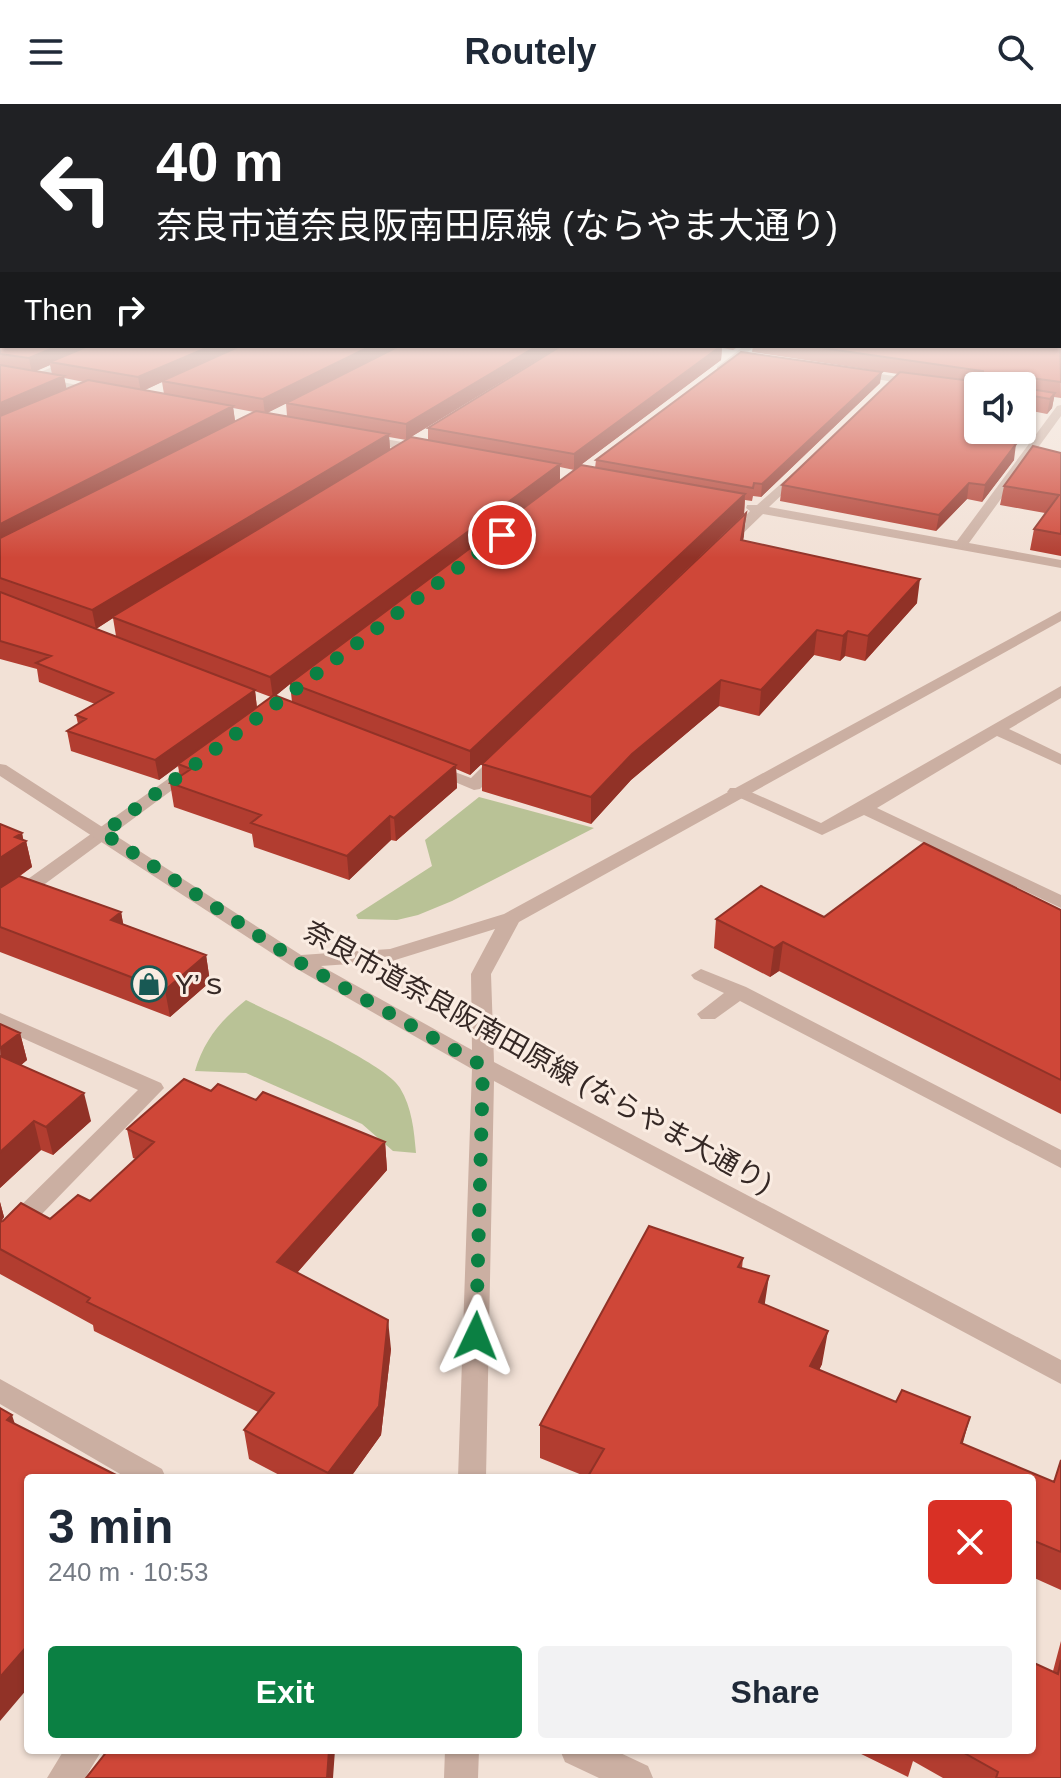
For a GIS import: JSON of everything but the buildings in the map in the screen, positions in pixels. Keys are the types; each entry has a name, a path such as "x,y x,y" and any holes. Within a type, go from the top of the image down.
{"street":[{"path":"961,545 1061,406 1048,401"},
{"path":"346,436 439,453"},
{"path":"395,455 421,439"},
{"path":"714,553 753,508 816,455"},
{"path":"753,508 1061,564"},
{"path":"297,961 392,955 511,918 1061,615"},
{"path":"736,792 822,830 1061,691"},
{"path":"995,729 1061,760"},
{"path":"417,762 474,785 508,751"},
{"path":"0,908 212,752"},
{"name":"奈良市道奈良阪南田原線 (ならやま大通り)","path":"0,769 297,961 483,1066 1061,1373"},
{"path":"864,808 1061,902"},
{"path":"472,1474 483,1066 481,974 511,918"},
{"path":"701,975 1061,1160"},
{"path":"708,1014 739,992"},
{"path":"0,1020 153,1088 0,1241"},
{"path":"0,1390 145,1474"},
{"path":"64,1778 82,1754"},
{"path":"461,1778 462,1754"},
{"path":"585,1754 636,1778"}],"green space":[{"path":"479,797 594,828 452,901 418,915 397,920 358,919 356,915 432,866 425,840"},
{"path":"246,1000 353,1054 391,1078 407,1103 416,1153 393,1151 362,1124 246,1073 195,1071 214,1031"}],"place":[{"name":"Y’ｓ","path":"149,984"}],"route":[{"path":"476,1336 483,1066 297,961 103,833 502,535"}]}
